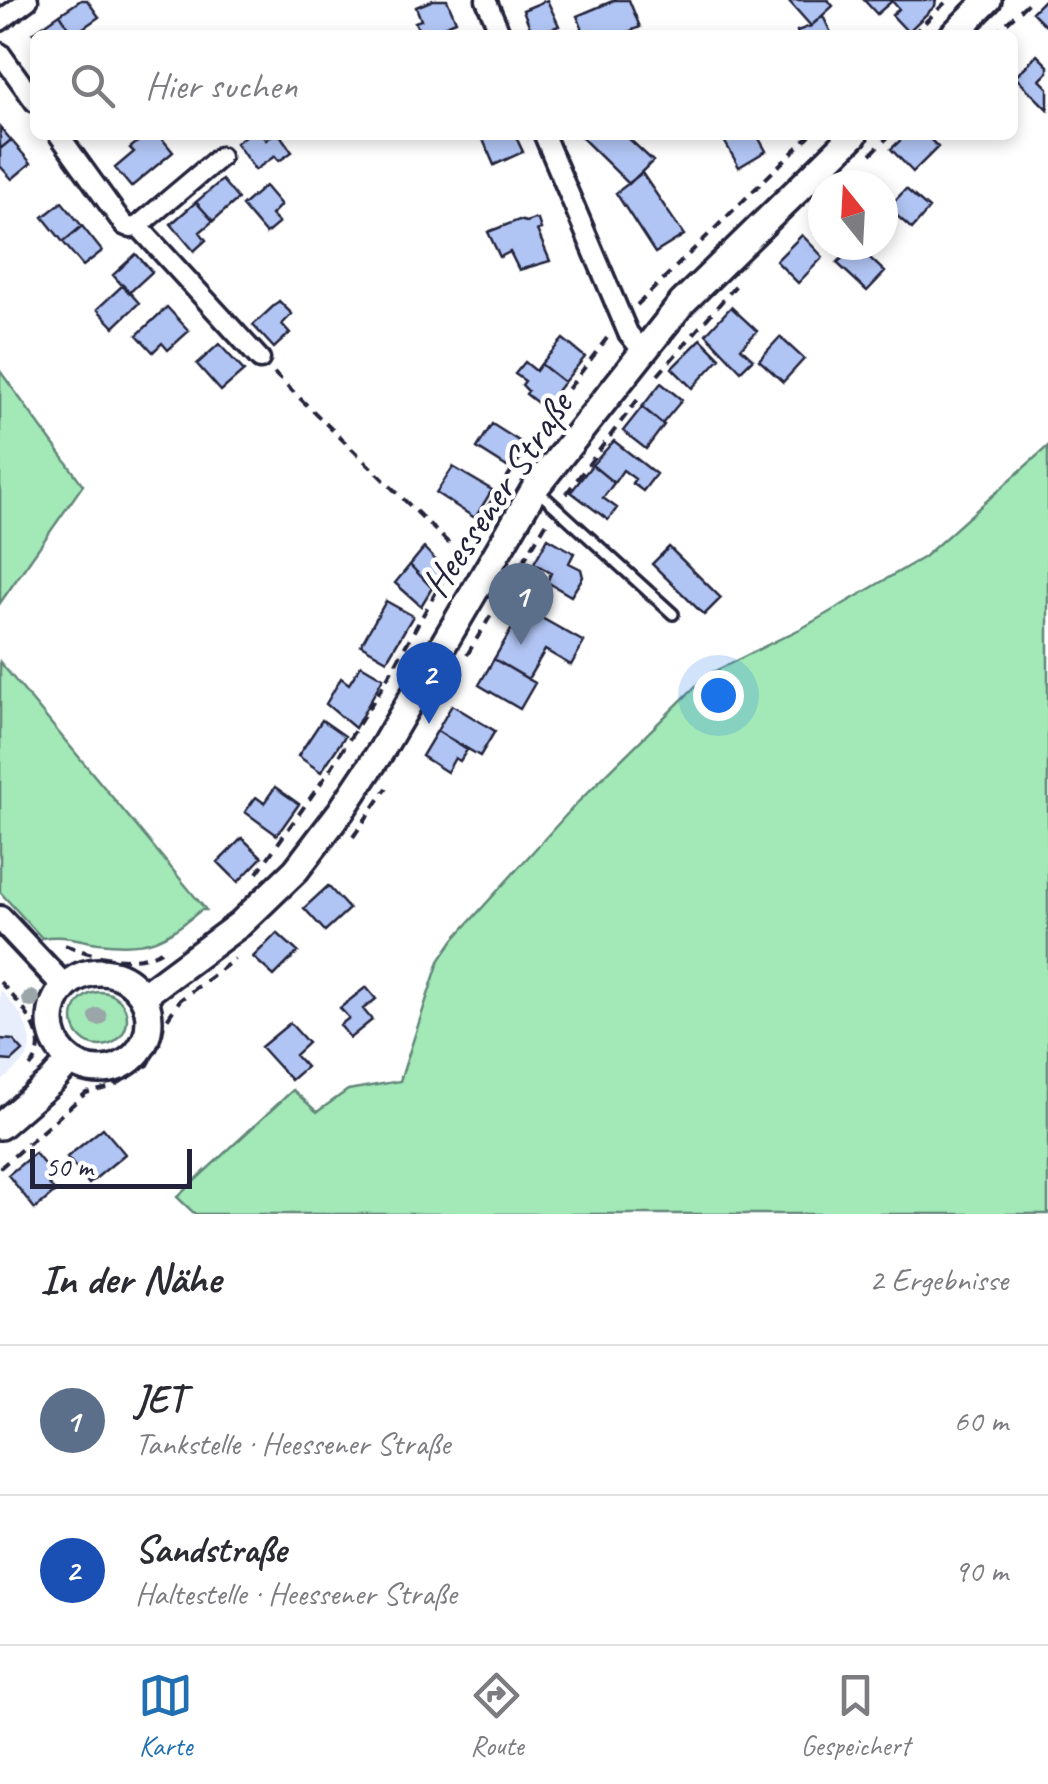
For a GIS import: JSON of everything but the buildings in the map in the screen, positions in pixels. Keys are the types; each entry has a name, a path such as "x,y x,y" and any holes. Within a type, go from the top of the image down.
{"main road":[{"path":"958,30 988,0"},
{"name":"Heessener Straße","path":"143,996 240,924 296,870 381,751 534,488 642,350 704,280 849,140"},
{"path":"90,972 106,972 120,976 143,996 149,1012 149,1029 133,1058 118,1067 86,1068 70,1061 58,1048 50,1017 54,1000 64,986 90,972"},
{"path":"0,1126 70,1061"}],"street":[{"path":"0,21 28,0"},
{"path":"486,0 499,30"},
{"path":"0,53 30,95"},
{"path":"63,140 124,225 131,228 220,157"},
{"path":"546,140 622,320 642,350"},
{"path":"138,226 260,359"},
{"path":"0,918 64,986"}],"lane":[{"path":"534,488 672,614"}],"path":[{"path":"917,30 948,0"},
{"path":"999,30 1030,0"},
{"path":"253,878 347,744 458,552 544,421 622,320 805,140"},
{"path":"260,359 481,576"},
{"path":"65,945 90,954 137,960 170,946"},
{"path":"0,982 32,1022 38,1041 36,1060"}],"shaded area":[{"path":"0,989 22,1016 31,1040 27,1058 0,1083"}],"green space":[{"path":"0,371 83,485 0,603"},
{"path":"1048,446 1048,1214 195,1214 177,1197 293,1090 317,1112 348,1090 400,1081 439,961 454,939 577,803 707,675 804,627 924,557"},
{"path":"0,662 206,910 165,936 116,945 64,937 42,938 0,892"},
{"path":"100,992 119,1000 127,1019 119,1038 100,1046 81,1038 73,1019 81,1000"}],"place":[{"name":"JET","path":"521,645"},
{"name":"Sandstraße","path":"429,724"}]}
